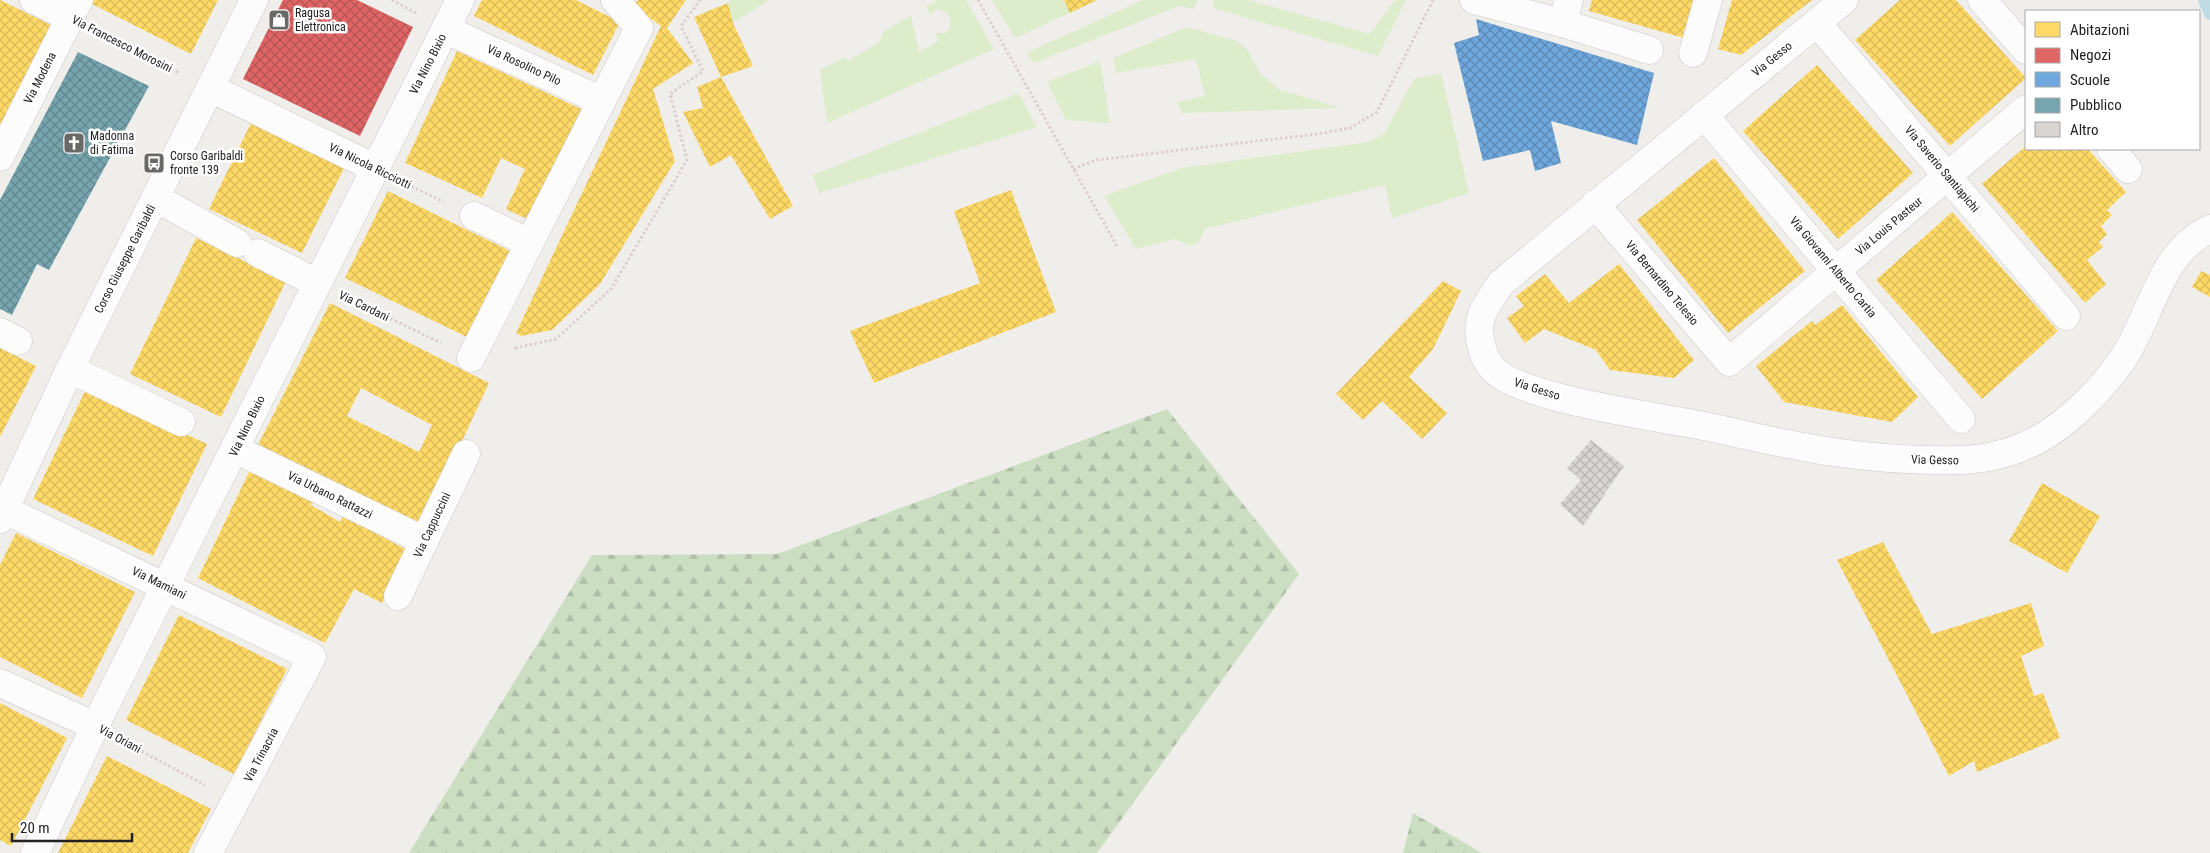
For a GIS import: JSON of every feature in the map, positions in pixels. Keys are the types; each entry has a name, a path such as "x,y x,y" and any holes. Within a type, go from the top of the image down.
{"street":[{"name":"Via Francesco Morosini","path":"34,0 75,9"},
{"name":"Corso Giuseppe Garibaldi","path":"2,514 70,368 254,0"},
{"name":"Via Nino Bixio","path":"35,853 95,726 460,0"},
{"path":"472,358 639,28 615,0"},
{"path":"1474,0 1565,11 1649,50"},
{"path":"1693,53 1708,0"},
{"name":"Via Gesso","path":"1844,0 1500,284 1482,314 1480,343 1492,368 1509,381 1554,396 1832,452 1898,459 1962,460 1998,455 2028,445 2054,429 2080,408 2110,377 2127,352 2177,253 2196,235 2210,229"},
{"path":"1982,0 2025,49"},
{"name":"Via Modena","path":"0,157 75,9"},
{"name":"Via Saverio Santiapichi","path":"1817,23 2066,316"},
{"name":"Via Rosolino Pilo","path":"445,29 602,101"},
{"name":"Via Nicola Ricciotti","path":"210,88 375,168"},
{"name":"Via Louis Pasteur","path":"1729,362 2025,110"},
{"name":"Via Giovanni Alberto Cartia","path":"1704,116 1961,419"},
{"path":"2112,150 2128,169"},
{"path":"156,198 318,284"},
{"name":"Via Bernardino Telesio","path":"1595,204 1729,362"},
{"path":"474,216 529,243"},
{"path":"70,368 181,422"},
{"name":"Via Urbano Rattazzi","path":"235,449 425,541"},
{"name":"Via Cappuccini","path":"398,596 466,454"},
{"name":"Via Mamiani","path":"2,514 166,586 312,657"},
{"name":"Via Trinacria","path":"208,853 312,657"},
{"name":"Via Oriani","path":"0,683 95,726"}],"path":[{"path":"472,358 556,339 611,289 687,160 670,94 703,71 681,26 700,0"},
{"path":"978,0 1117,246"},
{"path":"1073,169 1096,160 1317,134 1350,128 1377,112 1434,0"},
{"name":"Via Francesco Morosini","path":"75,9 210,88"},
{"name":"Via Nicola Ricciotti","path":"375,168 474,216"},
{"name":"Via Cardani","path":"318,284 472,358"},
{"name":"Via Oriani","path":"95,726 236,802"}],"green space":[{"path":"731,0 769,0 733,23 728,3"},
{"path":"938,0 966,0 994,49 827,123 820,70 845,57 848,61 881,41 883,32 911,15 919,52 938,41 936,33 945,33 950,28 950,18 945,12 937,9 930,15 926,6"},
{"path":"992,0 1064,0 1070,13 1015,38"},
{"path":"1143,0 1198,0 1194,9 1179,6 1034,63 1026,53"},
{"path":"1214,0 1248,0 1370,34 1395,0 1406,0 1378,56 1213,8"},
{"path":"1187,27 1236,41 1247,49 1260,74 1280,90 1341,108 1182,113 1177,102 1205,96 1196,59 1116,73 1113,58"},
{"path":"1100,61 1110,123 1066,120 1047,82"},
{"path":"1441,73 1469,193 1392,218 1385,185 1204,229 1200,241 1190,246 1175,239 1136,249 1104,196 1181,168 1369,142 1384,134 1414,79"},
{"path":"1019,93 1037,127 819,193 813,175"},
{"path":"1167,409 1299,574 1097,853 409,853 592,555 777,554"},
{"path":"1413,813 1482,853 1403,853"}],"building: Abitazioni":[{"path":"0,0 55,27 0,135"},
{"path":"94,0 218,0 191,54 92,4"},
{"path":"482,0 576,0 620,22 593,75 474,16"},
{"path":"638,0 686,0 667,28 693,63 653,89 675,161 600,284 552,330 521,336 516,333 661,26 633,6"},
{"path":"1064,0 1097,0 1070,13"},
{"path":"1592,0 1696,0 1684,38 1589,11"},
{"path":"1732,0 1812,0 1741,55 1718,49"},
{"path":"1900,0 1956,0 2025,79 1950,146 1855,40"},
{"path":"728,3 733,23 753,66 721,77 694,17"},
{"path":"457,51 581,109 529,220 506,209 525,169 501,158 482,198 405,163"},
{"path":"1817,65 1913,173 1838,239 1743,131"},
{"path":"721,77 793,206 770,219 731,155 710,167 683,112 703,108 697,87"},
{"path":"251,123 344,168 302,253 209,209"},
{"path":"2025,147 2025,150 2089,150 2126,192 2107,210 2112,215 2101,226 2107,234 2099,242 2103,247 2087,260 2106,284 2085,303 1982,184"},
{"path":"1714,158 1805,271 1728,333 1637,220"},
{"path":"1011,190 1056,312 874,383 850,331 980,283 954,211"},
{"path":"388,191 512,252 469,338 345,278"},
{"path":"1952,212 2058,331 1982,399 1876,280"},
{"path":"196,238 286,281 221,417 130,374"},
{"path":"1619,264 1694,360 1674,378 1610,370 1596,350 1544,329 1525,343 1507,318 1524,306 1516,296 1545,274 1569,303"},
{"path":"2201,271 2210,275 2210,297 2192,287"},
{"path":"1443,281 1461,291 1433,349 1409,377 1447,413 1422,439 1382,401 1363,420 1336,394"},
{"path":"330,303 489,383 422,527 258,445","holes":["361,388 432,425 419,452 347,416"]},
{"path":"1842,305 1918,397 1892,422 1784,402 1756,366 1812,321 1815,325"},
{"path":"0,348 36,366 0,437"},
{"path":"87,387 207,444 153,556 33,499"},
{"path":"251,468 315,500 311,505 340,522 343,516 409,551 382,603 354,589 325,643 198,578"},
{"path":"2042,483 2100,516 2067,573 2009,541"},
{"path":"16,533 135,592 82,698 0,657 0,565"},
{"path":"1883,542 1932,634 2031,603 2044,646 2021,656 2034,696 2043,693 2060,738 1977,772 1974,761 1949,776 1837,560"},
{"path":"179,615 287,669 234,774 126,720"},
{"path":"0,703 67,738 11,846 0,840"},
{"path":"107,756 211,809 188,853 58,853"}],"building: Negozi":[{"path":"283,0 357,0 413,27 360,136 243,79"}],"building: Scuole":[{"path":"1476,19 1654,73 1637,145 1551,121 1561,163 1535,171 1530,150 1483,161 1454,43 1479,35"}],"building: Pubblico":[{"name":"Madonna di Fatima","path":"78,52 149,86 49,270 37,264 12,315 0,309 0,200"}],"building: Altro":[{"path":"1591,440 1624,466 1583,526 1560,504 1581,480 1567,468"}],"waterway":[{"path":"2204,0 2210,14"}],"place":[{"name":"Ragusa Elettronica","path":"279,20"},
{"name":"Madonna di Fatima","path":"74,143"},
{"name":"Corso Garibaldi fronte 139","path":"154,163"}]}
